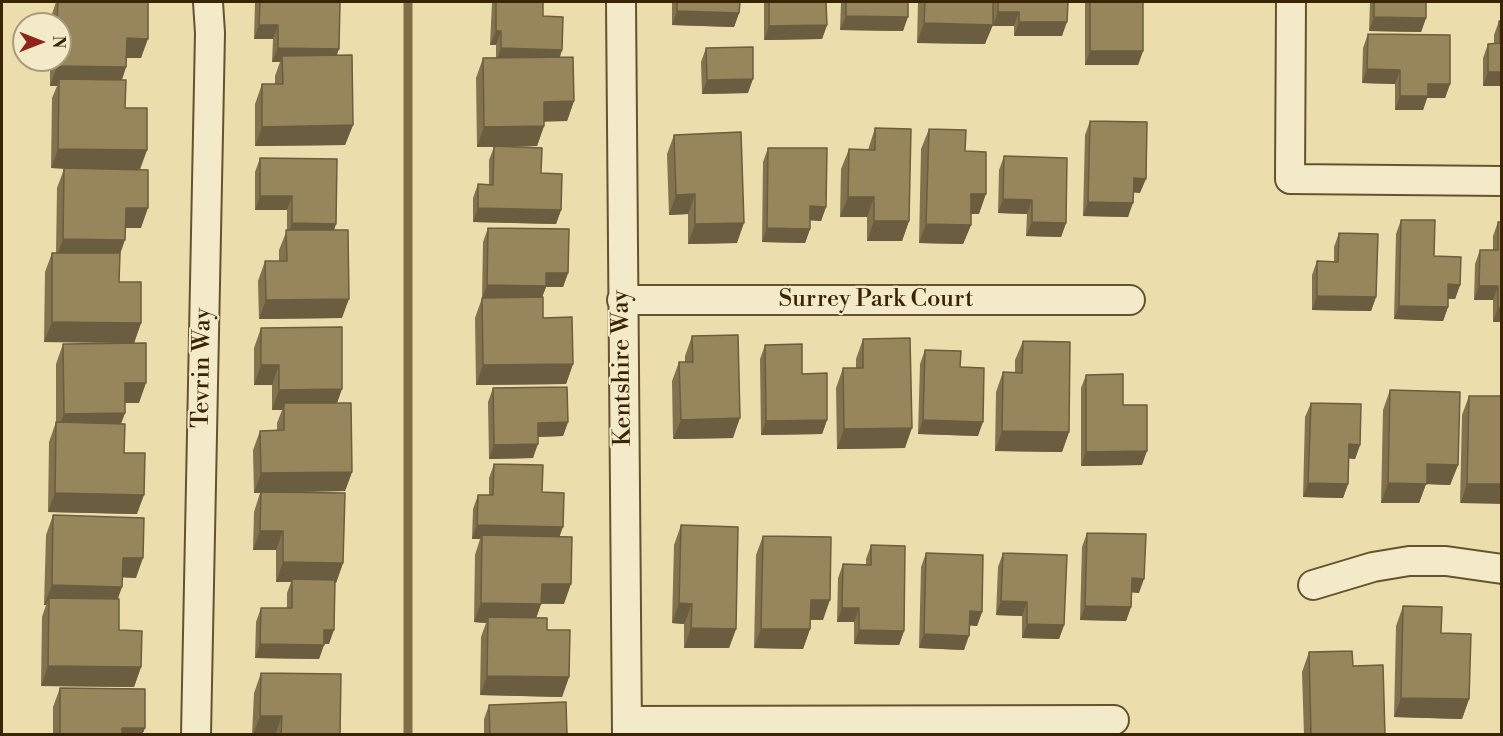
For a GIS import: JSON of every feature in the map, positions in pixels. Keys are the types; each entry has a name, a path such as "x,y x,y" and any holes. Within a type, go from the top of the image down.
{"street":[{"name":"Tevrin Way","path":"196,735 210,45 208,2"},
{"name":"Kentshire Way","path":"621,2 627,728"},
{"path":"1291,2 1290,179 1502,181"},
{"name":"Surrey Park Court","path":"622,300 1131,300"},
{"path":"1313,585 1373,567 1409,561 1446,561 1502,569"},
{"path":"627,728 1114,720"}],"building":[{"path":"58,2 148,2 148,39 127,38 126,67 72,66 72,12 58,12"},
{"path":"260,2 340,2 339,49 278,48 278,25 259,25"},
{"path":"496,2 543,2 543,16 563,17 562,50 501,48 501,31 496,31"},
{"path":"677,2 740,2 739,13 677,11"},
{"path":"769,2 826,2 827,25 769,26"},
{"path":"846,2 908,2 908,17 846,16"},
{"path":"925,2 993,2 993,25 924,23"},
{"path":"998,2 1068,2 1067,22 1019,22 1019,12 998,12"},
{"path":"1090,2 1143,2 1143,51 1090,51"},
{"path":"1374,2 1426,2 1426,18 1374,17"},
{"path":"1499,21 1502,21 1502,72 1488,72 1488,44 1500,43"},
{"path":"1368,34 1450,35 1450,84 1428,84 1428,96 1400,96 1400,70 1367,69"},
{"path":"753,47 753,79 707,80 706,48"},
{"path":"352,55 353,125 262,127 262,84 283,84 282,56"},
{"path":"573,57 574,101 544,102 544,126 484,127 483,58"},
{"path":"59,79 126,80 125,108 147,108 147,150 58,149"},
{"path":"1090,121 1147,122 1146,179 1134,178 1133,203 1088,202"},
{"path":"875,128 911,129 909,221 874,221 874,197 848,197 849,149 875,150"},
{"path":"929,129 966,130 965,151 986,152 986,194 971,194 971,225 926,224"},
{"path":"741,132 744,223 695,224 695,194 676,195 674,135"},
{"path":"494,146 542,148 541,173 562,174 561,210 478,208 478,184 493,185"},
{"path":"768,148 827,148 826,207 810,206 810,229 767,228"},
{"path":"1004,156 1067,158 1066,223 1032,222 1032,200 1003,199"},
{"path":"260,158 337,159 336,224 292,223 292,196 260,196"},
{"path":"64,168 148,170 148,208 126,208 125,240 63,239"},
{"path":"1401,220 1435,220 1434,256 1461,257 1460,285 1448,284 1448,307 1399,306"},
{"path":"1498,222 1502,222 1502,308 1498,308 1498,286 1479,286 1480,250 1498,250"},
{"path":"488,228 569,229 568,273 546,273 546,286 487,285"},
{"path":"286,230 348,230 349,299 266,300 265,261 287,261"},
{"path":"1339,233 1378,234 1376,297 1317,296 1317,261 1338,262"},
{"path":"52,253 120,253 119,282 141,282 141,323 52,322"},
{"path":"543,297 543,318 572,317 573,364 483,365 482,298"},
{"path":"342,327 342,389 279,390 279,365 261,365 261,328"},
{"path":"738,335 740,418 681,420 679,362 693,362 692,336"},
{"path":"910,338 912,428 844,429 843,368 863,368 863,339"},
{"path":"1023,341 1070,342 1069,432 1002,431 1003,372 1022,373"},
{"path":"146,343 146,383 125,383 125,413 64,414 63,344"},
{"path":"802,344 802,374 827,373 827,420 766,421 765,345"},
{"path":"925,350 961,351 960,367 984,368 983,422 923,420"},
{"path":"1123,374 1123,405 1147,405 1147,451 1086,452 1086,375"},
{"path":"567,387 568,422 538,423 538,444 494,445 493,388"},
{"path":"1390,390 1460,392 1458,465 1427,464 1427,484 1388,483"},
{"path":"1469,396 1502,396 1502,484 1467,484"},
{"path":"284,403 351,403 352,472 261,473 260,431 284,430"},
{"path":"1311,403 1361,404 1360,445 1349,444 1348,484 1308,483"},
{"path":"56,422 125,424 124,453 145,453 144,495 55,493"},
{"path":"494,464 543,465 542,492 564,493 563,527 477,525 478,495 493,495"},
{"path":"261,492 345,493 343,563 283,562 283,531 260,531"},
{"path":"53,515 144,518 143,558 123,558 122,587 52,585"},
{"path":"681,525 738,527 736,629 691,628 692,604 679,603"},
{"path":"1087,533 1146,534 1144,579 1132,578 1131,607 1085,606"},
{"path":"482,535 572,537 571,584 542,584 541,604 481,603"},
{"path":"763,536 831,537 830,600 811,600 810,629 761,629"},
{"path":"871,545 905,546 904,631 859,630 859,608 842,608 843,564 871,565"},
{"path":"926,553 983,555 982,612 970,611 969,636 924,634"},
{"path":"1003,553 1067,555 1064,625 1027,624 1027,602 1001,601"},
{"path":"292,579 335,580 334,630 324,630 324,645 260,644 261,608 292,608"},
{"path":"49,598 119,599 119,630 142,631 141,667 48,666"},
{"path":"1403,606 1442,607 1441,633 1471,634 1469,699 1401,698"},
{"path":"488,617 547,618 547,630 570,630 569,677 487,676"},
{"path":"1352,651 1353,666 1383,665 1385,735 1311,735 1309,652"},
{"path":"261,673 341,674 340,735 281,734 282,716 260,716"},
{"path":"60,688 145,689 145,728 122,728 122,735 60,735"},
{"path":"566,702 567,735 490,735 489,705"}],"waterway":[{"path":"408,2 408,734"}]}
